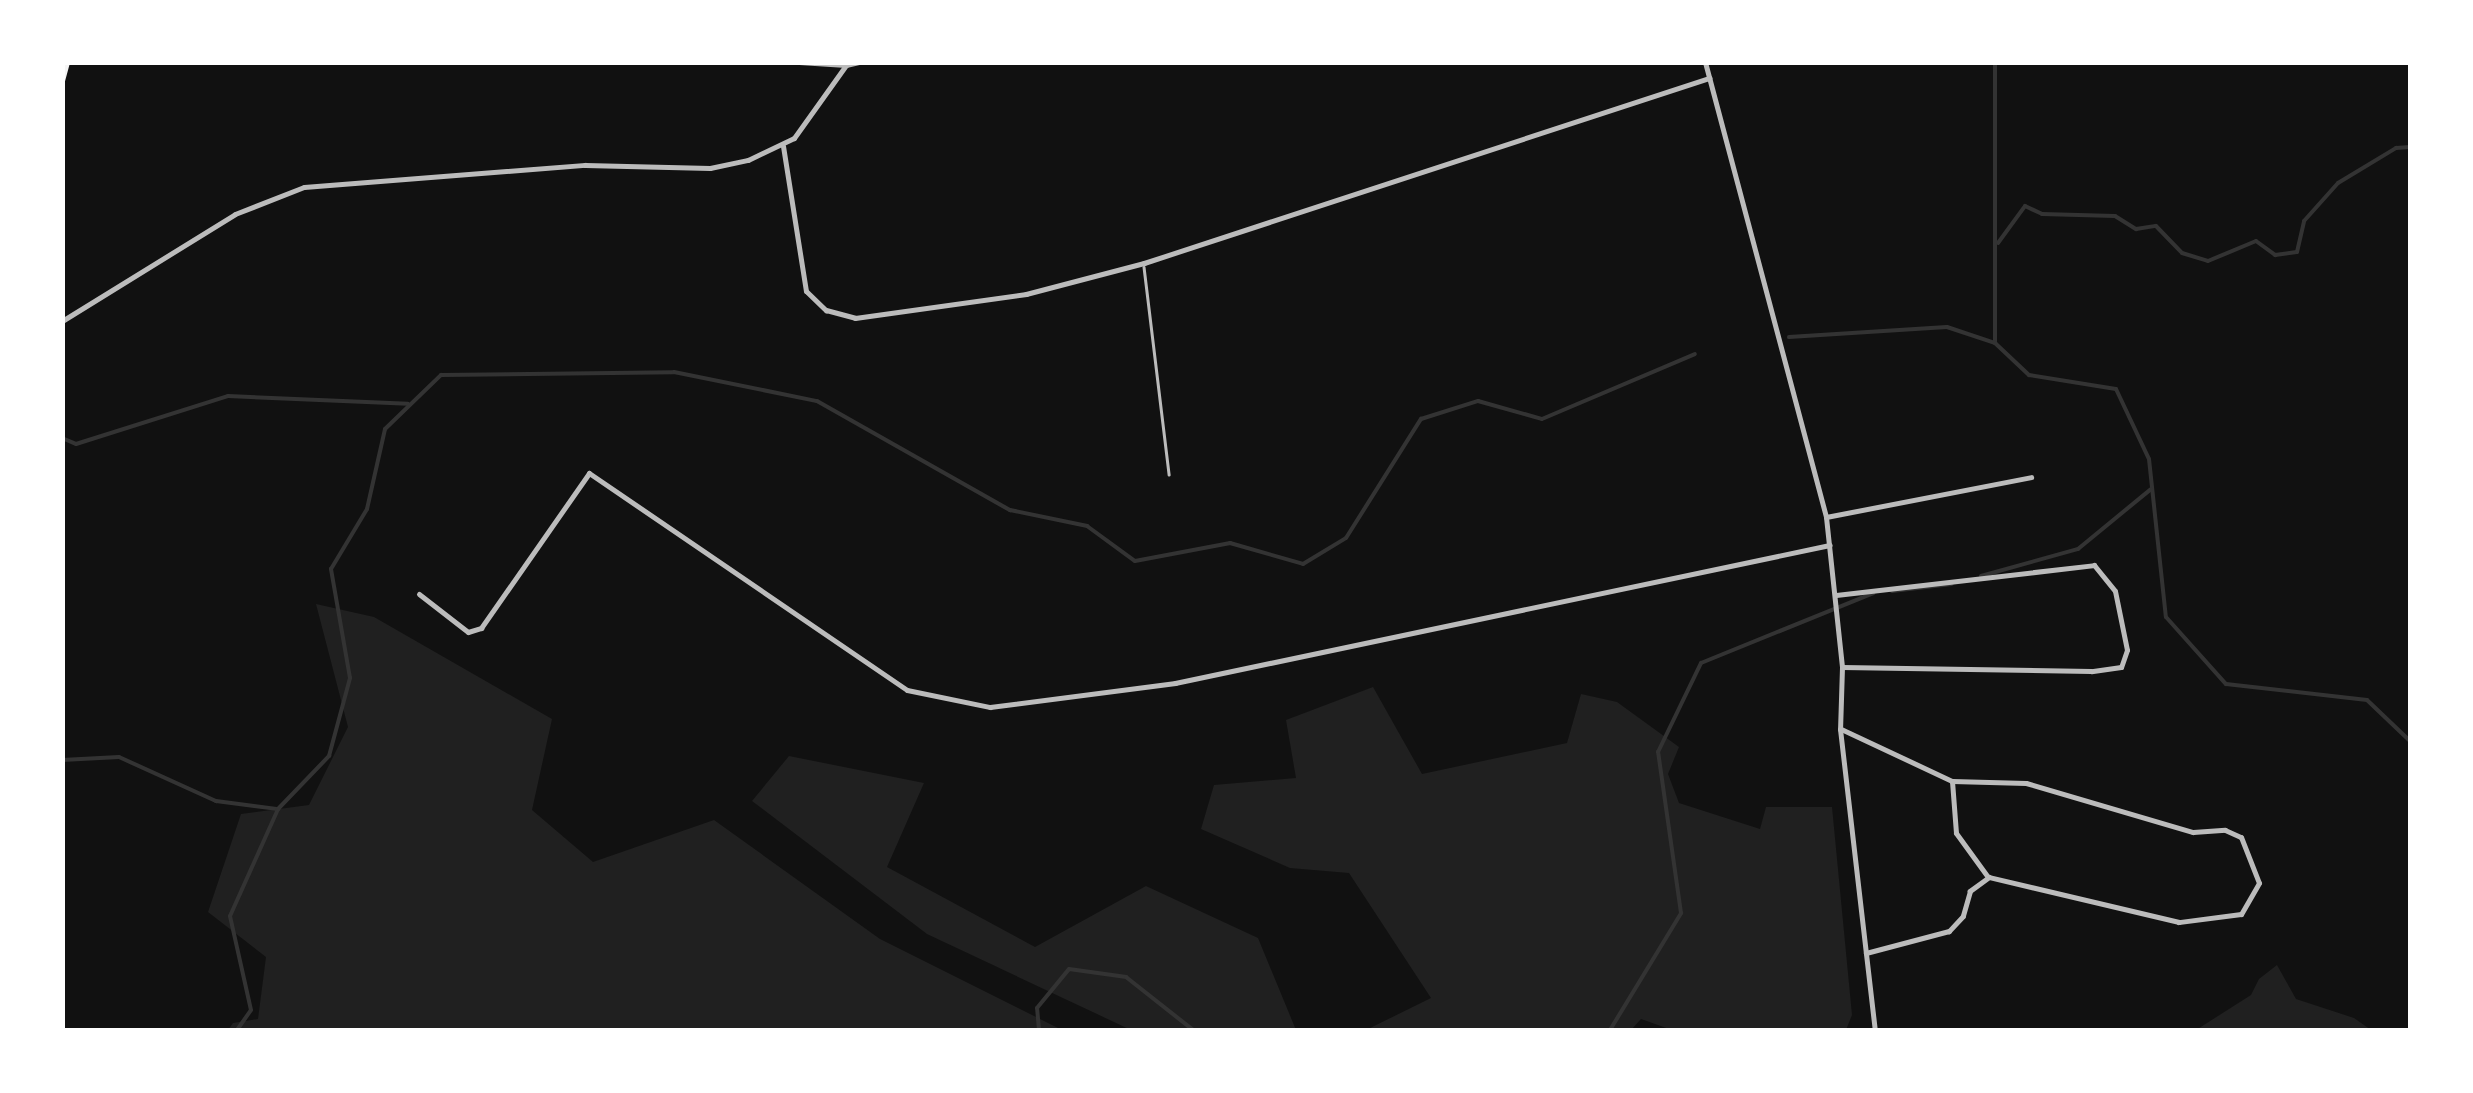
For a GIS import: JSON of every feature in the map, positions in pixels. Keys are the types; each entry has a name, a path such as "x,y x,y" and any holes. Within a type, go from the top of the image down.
{"main road":[{"path":"62,81 66,62"}],"street":[{"path":"798,62 860,62"},
{"path":"1705,62 1826,517 1842,667 1840,729 1875,1030"},
{"path":"62,321 235,214 304,187 586,165 710,168 783,146 811,120 846,65"},
{"path":"783,146 802,278 826,310 855,318 934,311 1144,263 1708,78"},
{"path":"419,594 476,632 589,473 906,690 990,707 1175,683 1830,545"},
{"path":"1826,517 2031,477"},
{"path":"1836,595 2094,565 2114,591 2127,650 2121,666 2091,671 1842,667"},
{"path":"1840,729 1952,781 2026,783 2193,832 2224,830 2242,837 2259,884 2242,914 2179,922 1988,877 1956,833 1952,781"},
{"path":"1866,953 1948,931 1963,916 1970,891 1988,877"}],"lane":[{"path":"1144,263 1169,474"}],"shaded area":[{"path":"316,604 374,617 552,719 532,810 593,862 714,820 880,939 1062,1030 228,1030 233,1023 258,1019 266,957 208,912 241,814 309,805 348,727"},
{"path":"1373,687 1422,774 1567,743 1581,694 1617,702 1679,747 1668,774 1679,803 1760,829 1766,807 1832,807 1852,1015 1846,1030 1672,1030 1641,1019 1631,1030 1366,1030 1431,998 1349,873 1290,868 1201,829 1214,785 1296,778 1286,720"},
{"path":"789,756 924,783 887,867 1035,947 1146,886 1258,938 1296,1030 1131,1030 927,934 752,801"},
{"path":"2277,965 2296,999 2354,1018 2371,1030 2196,1030 2251,995 2259,979"}],"waterway":[{"path":"1995,62 1995,343 2029,375 2116,389 2149,459 2166,617 2226,684 2367,700 2410,741"},
{"path":"1998,243 2025,206 2042,214 2115,216 2136,229 2156,226 2182,253 2208,261 2256,241 2275,255 2297,252 2304,221 2338,183 2396,148 2410,147"},
{"path":"1789,337 1947,327 1995,343"},
{"path":"237,1030 251,1010 230,916 278,809 329,756 350,678 331,569 367,509 385,429 441,375 674,372 817,401 1010,510 1087,526 1135,561 1230,543 1303,564 1346,538 1421,419 1478,401 1542,419 1695,354"},
{"path":"62,438 76,444 228,396 408,404"},
{"path":"1981,576 2078,549 2151,489"},
{"path":"1892,591 1952,584"},
{"path":"1610,1030 1681,913 1658,752 1701,663 1873,593"},
{"path":"62,760 119,757 216,801 278,809"},
{"path":"1039,1030 1037,1008 1069,969 1126,977 1193,1030"}]}
